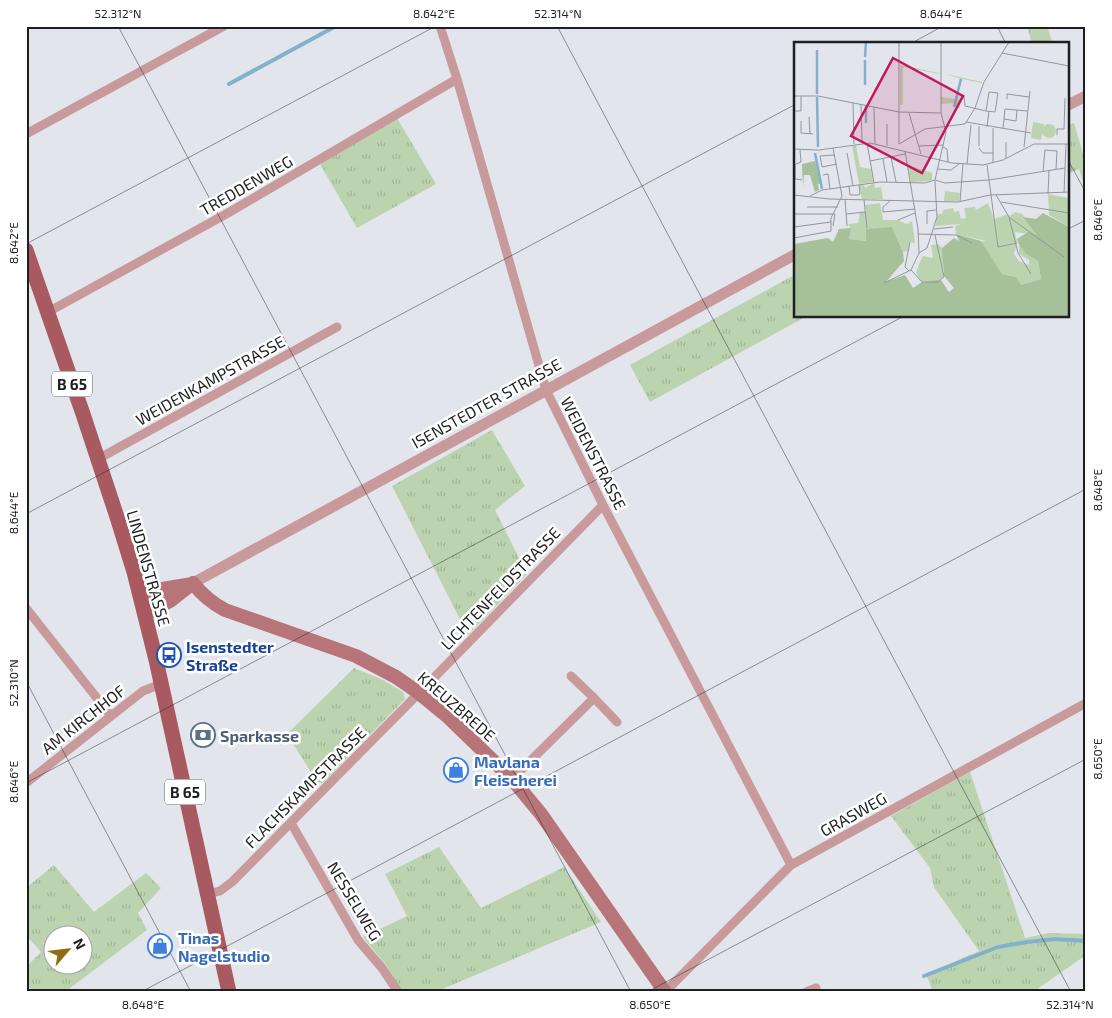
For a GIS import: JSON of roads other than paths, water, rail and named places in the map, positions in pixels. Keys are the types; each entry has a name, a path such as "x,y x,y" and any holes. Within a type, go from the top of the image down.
{"main road":[{"name":"LINDENSTRASSE","path":"26,250 117,517 145,615 208,894 228,992"},
{"name":"ISENSTEDTER STRASSE","path":"139,593 193,584"},
{"name":"ISENSTEDTER STRASSE","path":"145,615 170,602 193,584"},
{"name":"KREUZBREDE","path":"193,584 212,603 225,610 356,656 396,677 447,716 512,779 541,814 665,992"}],"street":[{"path":"26,134 224,26"},
{"name":"WEIDENSTRASSE","path":"440,26 546,390 603,505 791,865"},
{"name":"TREDDENWEG","path":"48,312 228,213 456,79"},
{"path":"1070,104 1086,96"},
{"name":"ISENSTEDTER STRASSE","path":"193,584 794,255"},
{"name":"WEIDENKAMPSTRASSE","path":"98,459 337,327"},
{"name":"LICHTENFELDSTRASSE","path":"419,693 603,505"},
{"path":"26,608 111,716"},
{"path":"571,676 617,722"},
{"name":"AM KIRCHHOF","path":"26,783 143,691 161,684"},
{"name":"FLACHSKAMPSTRASSE","path":"208,894 220,891 232,882 419,693"},
{"path":"512,779 594,698"},
{"name":"GRASWEG","path":"665,992 791,865 1086,703"},
{"name":"NESSELWEG","path":"291,822 358,940 382,968 398,992"},
{"path":"806,992 816,988"}],"waterway":[{"path":"229,84 336,26"},
{"path":"924,976 998,947 1055,939 1086,941"}],"place":[{"name":"Isenstedter Straße","path":"169,655"},
{"name":"Sparkasse","path":"203,735"},
{"name":"Mavlana Fleischerei","path":"456,770"},
{"name":"Tinas Nagelstudio","path":"160,946"}]}
